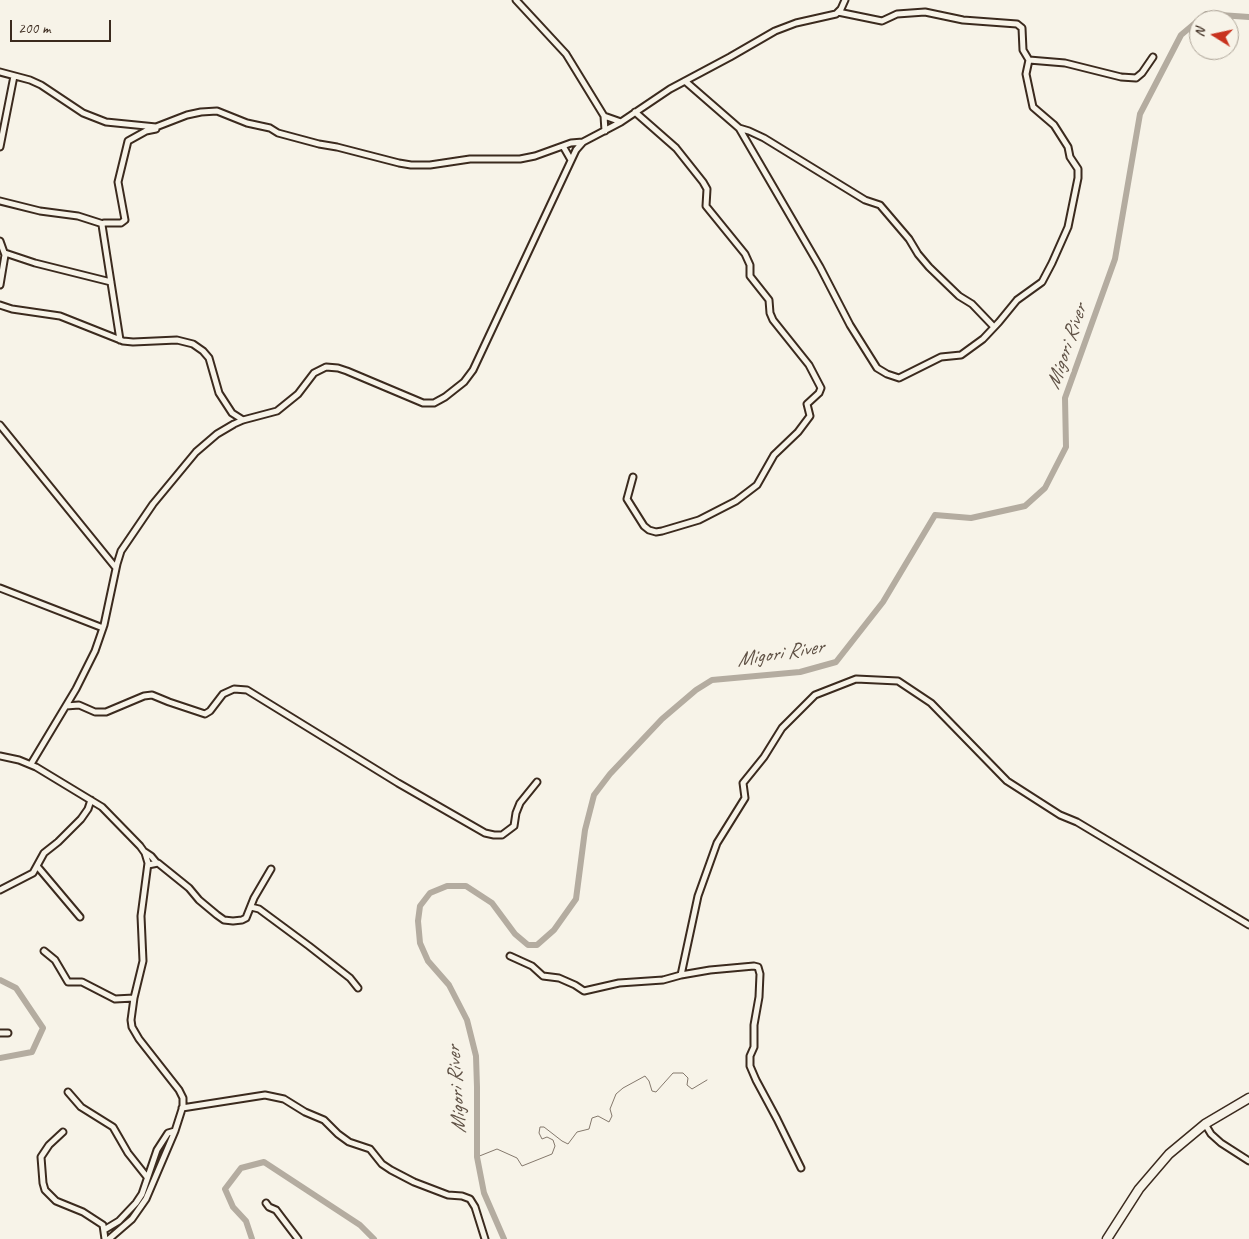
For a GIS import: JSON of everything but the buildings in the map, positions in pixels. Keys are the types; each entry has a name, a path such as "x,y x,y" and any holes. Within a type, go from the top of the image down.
{"highway":[{"path":"1107,1239 1139,1189 1170,1154 1205,1124 1249,1098"}],"street":[{"path":"516,0 566,54 604,116 605,131"},
{"path":"838,12 845,0"},
{"path":"0,201 40,211 78,216 102,224 120,224 125,220 118,182 128,141 146,131 158,128 186,115 201,112 216,111 247,123 267,127 278,133 411,165 430,165 470,159 520,159 535,156 571,143 583,142 605,131 685,81 730,58 775,30 838,12 882,21 898,14 925,12 963,20 1020,25 1023,30 1023,50 1028,60 1026,74 1033,108 1054,125 1068,147 1070,157 1078,167 1070,221 1046,276 1039,285 1017,300 983,339 963,354 941,357 901,378 892,376 877,368 850,326 812,253 739,128 685,81"},
{"path":"1028,60 1065,63 1121,77 1136,78 1154,57"},
{"path":"0,72 42,85 83,113 106,122 153,127 165,124"},
{"path":"0,147 14,76"},
{"path":"634,477 627,499 644,526 649,530 662,531 699,520 722,509 751,491 757,485 774,455 798,432 810,416 807,404 821,390 809,365 773,320 770,313 770,303 750,276 750,265 745,254 706,206 707,189 704,182 676,148 635,112"},
{"path":"604,116 621,122"},
{"path":"739,128 764,138 862,198 880,205 909,239 929,267 960,296 972,304 994,327"},
{"path":"31,764 92,658 103,628 116,568 127,541 153,504 196,452 217,434 234,424 277,411 298,394 314,373 326,367 347,371 428,403 439,400 458,387 469,377 477,363 571,160 583,142"},
{"path":"563,146 571,160"},
{"path":"102,224 120,340"},
{"path":"0,241 5,253 0,285"},
{"path":"5,253 35,263 111,282"},
{"path":"0,305 60,316 120,340 133,342 177,340 193,344 211,360 218,389 232,413 234,424"},
{"path":"232,413 243,420"},
{"path":"0,425 116,568"},
{"path":"0,588 103,628"},
{"path":"681,975 698,896 717,843 745,798 743,783 764,757 782,728 814,695 856,679 898,680 931,703 1007,781 1060,815 1077,822 1249,925"},
{"path":"66,706 79,704 95,712 106,712 152,695 205,714 229,690 247,690 398,783 485,833 494,835 502,835 513,828 520,803 537,782"},
{"path":"0,756 31,764 108,812 145,852 222,919 229,921 246,918 254,898 271,869"},
{"path":"0,890 30,875 44,853 81,819 88,809 91,800"},
{"path":"145,852 148,864 141,916 142,968 131,1014 132,1027 183,1098 191,1106"},
{"path":"148,864 156,862"},
{"path":"37,866 80,917"},
{"path":"251,908 259,909 309,946 350,978 358,988"},
{"path":"44,952 55,960 68,982 82,982 115,999 134,998"},
{"path":"510,956 532,966 543,976 559,978 584,991 619,983 663,980 681,975 754,966 759,968 759,998 750,1066 801,1168"},
{"path":"0,1033 8,1033"},
{"path":"68,1092 81,1106 113,1127 128,1153 147,1177"},
{"path":"182,1108 264,1095 284,1099 305,1112 324,1120 349,1142 370,1149 382,1164 391,1170 414,1182 448,1195 462,1196 470,1199 475,1207 485,1239"},
{"path":"109,1239 132,1218 146,1199 175,1131 183,1098"},
{"path":"1205,1124 1211,1134 1221,1143 1249,1161"},
{"path":"104,1230 119,1221 133,1208 140,1198 154,1156 168,1133 175,1131"},
{"path":"63,1132 49,1144 40,1158 45,1190 56,1201 83,1212 103,1225 105,1239"},
{"path":"266,1203 280,1214 298,1239"}],"waterway":[{"name":"Migori River","path":"504,1239 484,1193 477,1157 476,1056 467,1020 449,985 428,961 420,943 418,921 420,906 430,893 447,886 466,886 492,903 515,934 528,945 537,945 554,930 576,899 585,830 594,795 610,774 662,719 696,690 712,680 800,672 836,662 883,602 935,515 971,518 1025,506 1045,488 1066,447 1065,398 1115,259 1140,114 1181,35 1206,14 1249,17"},
{"name":"Migori River","path":"0,980 16,988 43,1028 32,1052 0,1058"},
{"path":"477,1157 497,1149 517,1158 522,1166 552,1154 555,1146 553,1140 547,1137 542,1139 539,1133 540,1127 544,1127 568,1144 577,1132 589,1129 592,1118 598,1116 609,1122 612,1116 610,1109 616,1094 645,1076 649,1081 652,1091 656,1092 673,1073 683,1073 688,1078 687,1085 692,1089 707,1080"},
{"name":"Migori River","path":"252,1239 246,1221 233,1207 225,1189 241,1168 264,1162 360,1225 374,1239"}]}
